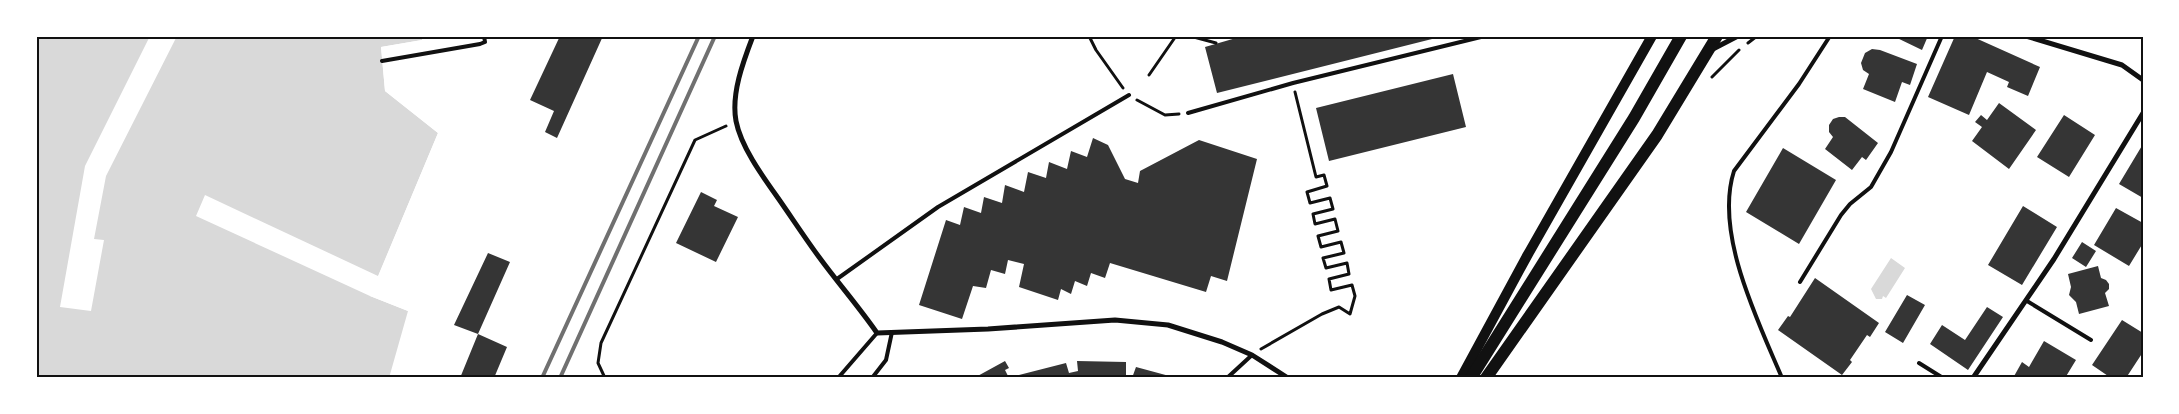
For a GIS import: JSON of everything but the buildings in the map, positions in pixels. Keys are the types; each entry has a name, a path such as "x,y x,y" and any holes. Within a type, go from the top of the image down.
{"main road":[{"path":"1462,378 1527,256 1652,36"},
{"path":"1471,378 1634,118 1681,36"},
{"path":"1486,378 1657,135 1717,36"}],"street":[{"path":"753,36 745,57 736,94 736,121 747,149 763,177 877,333 988,329 1115,320 1168,325 1252,355 1288,378"},
{"path":"1710,50 1738,36"},
{"path":"2026,36 2122,66 2143,80"},
{"path":"1973,378 2027,301 2143,113"}],"lane":[{"path":"382,61 485,42 484,36"},
{"path":"1188,113 1293,84 1485,36"},
{"path":"1782,378 1757,318 1736,258 1729,211 1730,184 1734,171 1794,91 1830,36"},
{"path":"1800,282 1841,215 1850,204 1871,186 1892,152 1942,36"},
{"path":"837,279 938,207 1129,95"},
{"path":"2027,301 2091,340"},
{"path":"872,378 886,360 892,332"},
{"path":"838,378 877,333"},
{"path":"1227,378 1252,355"},
{"path":"1919,363 1943,378"},
{"path":"885,378 891,378"}],"path":[{"path":"1149,75 1176,36"},
{"path":"1190,36 1216,43"},
{"path":"1252,355 1322,314 1339,307 1350,314 1355,296 1352,284 1331,290 1329,279 1349,274 1346,263 1326,268 1324,258 1344,253 1341,242 1321,247 1318,236 1338,231 1336,219 1315,224 1313,214 1333,209 1330,198 1310,203 1307,192 1327,186 1324,175 1316,177 1293,84"},
{"path":"605,378 598,363 601,343 695,140 736,121"}],"shaded area":[{"path":"36,36 422,36 422,40 381,47 385,91 438,133 370,296 408,311 389,378 36,378"},
{"path":"1891,258 1905,268 1886,298 1883,296 1882,299 1876,299 1871,289"}],"pier":[{"path":"150,36 177,36 106,176 94,239 104,240 91,311 60,307 85,166"},
{"path":"422,36 424,36 423,42 384,49 388,90 441,133 373,295 409,309 408,311 370,296 196,216 205,195 378,276 438,133 385,91 381,47 422,40"}],"railway":[{"path":"542,378 699,36"},
{"path":"560,378 715,36"}]}
